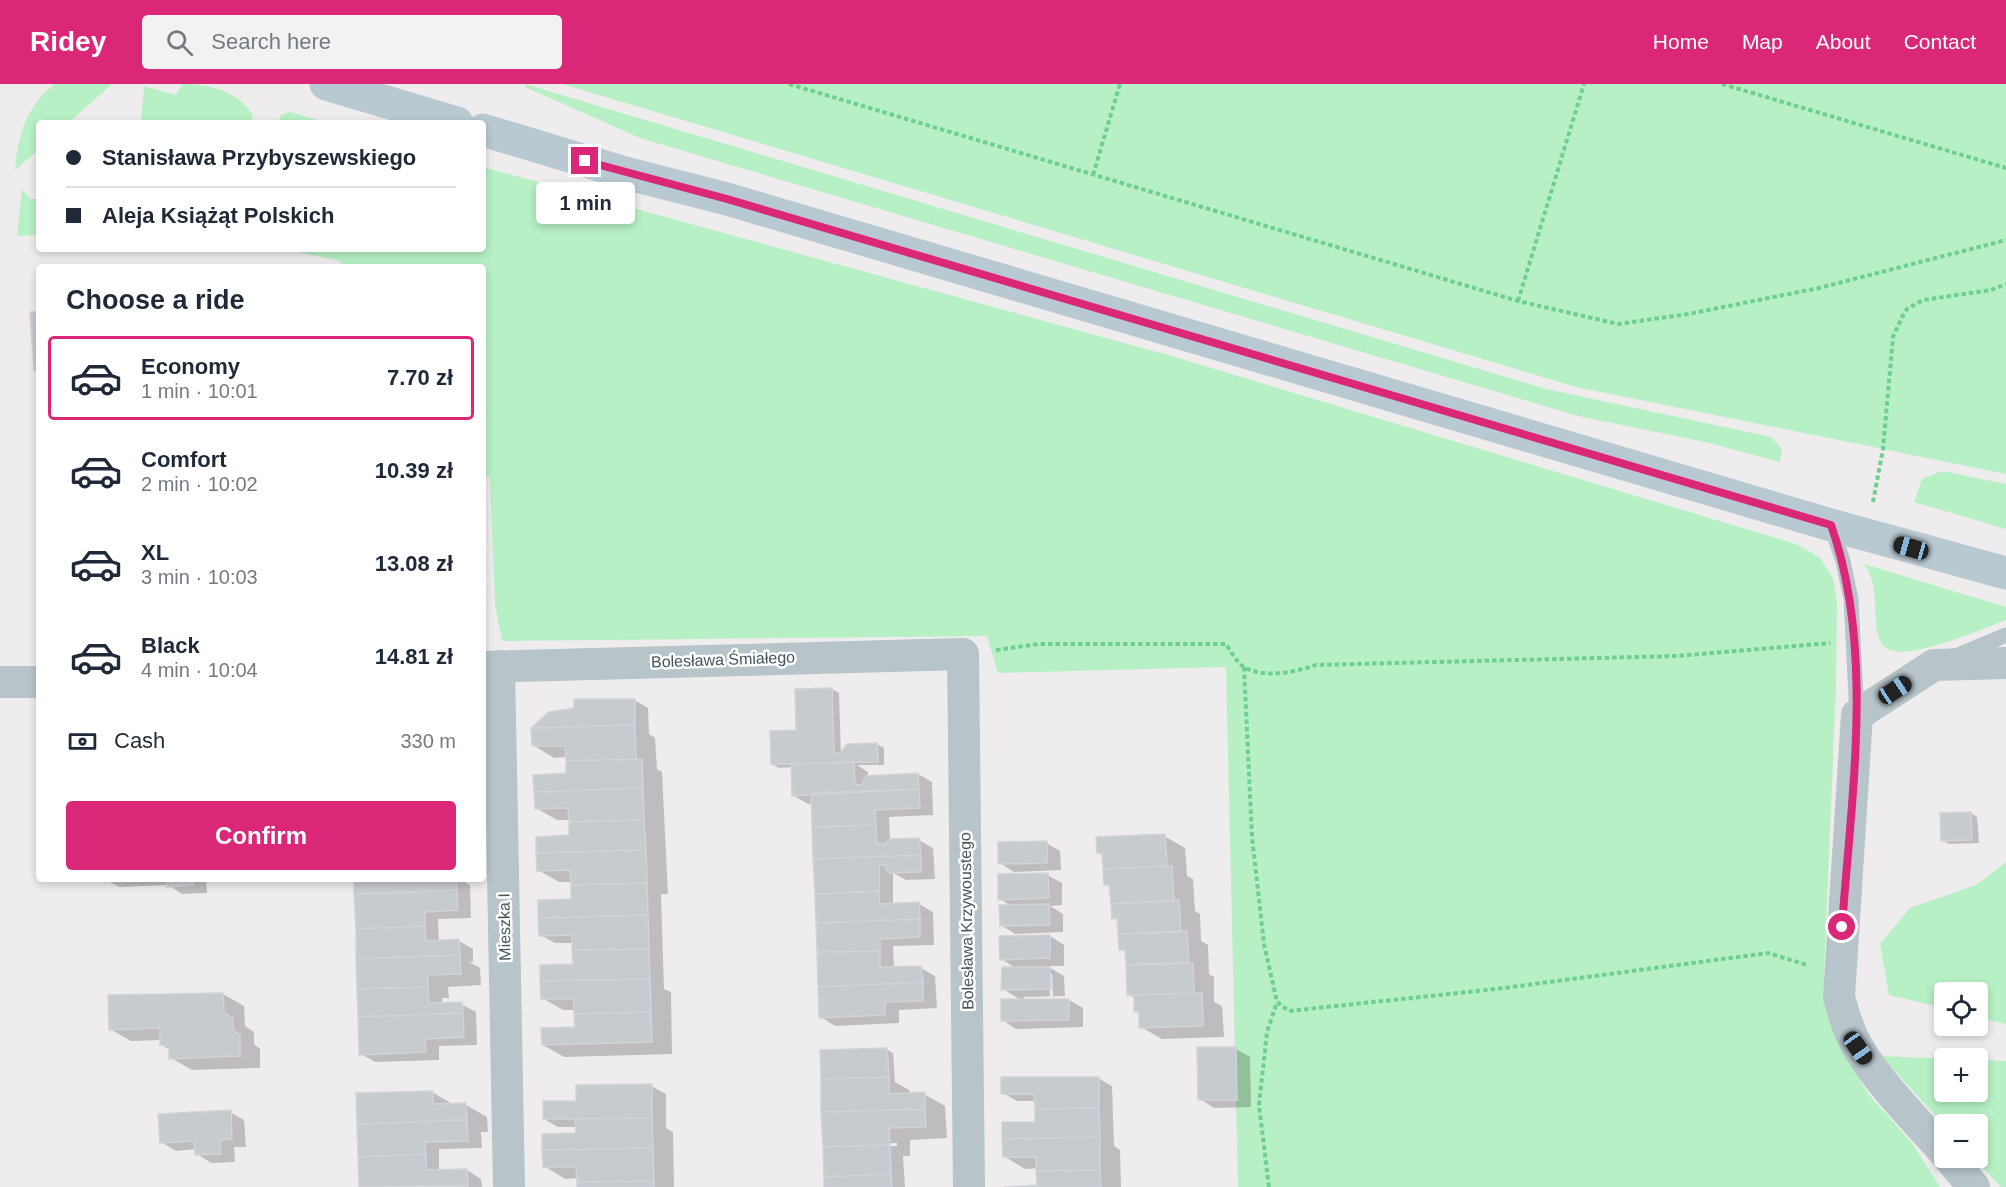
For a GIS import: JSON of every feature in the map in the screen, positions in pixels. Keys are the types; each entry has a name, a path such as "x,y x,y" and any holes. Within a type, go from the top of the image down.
{"street":[{"path":"326,84 447,120"},
{"path":"486,131 625,173 727,199 1831,525 2004,573"},
{"name":"Bolesława Śmiałego","path":"491,666 963,654"},
{"name":"Bolesława Krzywoustego","path":"963,654 969,1187"},
{"path":"1934,1140 1875,1072 1858,1048 1839,997 1857,715 1934,665 2006,663"},
{"name":"Mieszka I","path":"491,666 509,1187"},
{"path":"0,682 36,682"},
{"path":"1958,1168 1974,1187"}],"lane":[{"path":"1831,525 1844,561 1851,599 1857,715"},
{"path":"1934,665 2006,635"}],"path":[{"path":"789,84 1518,301 1618,324 1688,314 1820,288 2006,240"},
{"path":"1093,175 1120,84"},
{"path":"1518,301 1584,84"},
{"path":"1722,84 2006,168"},
{"path":"1866,535 1883,449 1893,337 1902,316 1907,309 1923,300 1991,290 2006,284"},
{"path":"1244,667 1267,672 1293,672 1316,665 1677,656 1852,640"},
{"path":"963,654 1039,644 1226,644 1244,667 1252,837 1264,944 1277,1002 1267,1032 1259,1105 1269,1187"},
{"path":"1277,1002 1289,1011 1496,989 1768,953 1839,974"}],"green space":[{"path":"54,84 112,84 71,120 36,120 36,152 15,170 26,122 45,93"},
{"path":"182,84 212,87 239,100 253,115 252,120 141,120 144,86 176,95"},
{"path":"525,84 1546,389 1771,437 1782,449 1780,462 1705,442 1578,416 640,138 525,87"},
{"path":"562,84 2006,84 2006,474 1576,387"},
{"path":"290,112 318,120 279,120 281,115"},
{"path":"486,168 1168,355 1796,544 1820,558 1833,578 1837,600 1836,687 1823,999 1843,1053 1869,1095 1912,1143 1940,1187 1238,1187 1226,667 998,673 987,636 502,641 495,605 490,477 486,476 486,264 341,264 341,261 298,252 486,252"},
{"path":"22,189 30,199 36,199 36,235 17,236"},
{"path":"1942,471 2006,484 2006,529 1914,502 1922,479"},
{"path":"1864,564 2006,607 2006,620 1927,648 1896,651 1886,648 1881,643 1877,632 1873,585"},
{"path":"2006,862 2006,1024 1988,1020 1988,982 1934,982 1934,1006 1889,995 1880,944 1910,908 1976,885"},
{"path":"1881,1056 1934,1058 1934,1102 1988,1102 1988,1060 2006,1061 2006,1187 2001,1187 1983,1168 1988,1168 1988,1114 1934,1114"}],"building":[{"path":"30,312 36,312 36,371 34,371"},
{"path":"832,688 834,753 840,753 847,744 877,743 878,762 771,764 770,731 796,730 795,689"},
{"path":"574,699 635,699 635,725 531,728 549,712 574,708"},
{"path":"635,725 636,759 566,761 565,746 532,746 531,728"},
{"path":"642,759 643,788 534,792 533,775 566,773 566,761"},
{"path":"854,762 855,785 862,785 866,776 918,773 919,789 792,796 791,764"},
{"path":"643,788 644,820 569,822 568,808 535,809 534,792"},
{"path":"919,789 920,808 875,810 876,825 812,827 811,793"},
{"path":"1971,812 1972,840 1941,841 1940,813"},
{"path":"644,820 646,850 536,853 536,837 569,835 569,822"},
{"path":"876,825 877,844 884,844 890,839 919,838 921,855 813,859 812,827"},
{"path":"1165,834 1167,866 1103,869 1102,853 1097,853 1096,837"},
{"path":"1047,841 1047,863 998,864 998,842"},
{"path":"646,850 647,883 571,885 570,870 537,871 536,853"},
{"path":"921,855 921,872 890,873 886,865 879,865 879,891 815,894 813,859"},
{"path":"1172,866 1174,901 1111,904 1109,885 1104,885 1103,869"},
{"path":"1048,873 1049,898 998,900 998,874"},
{"path":"166,882 193,882 193,885 167,887"},
{"path":"354,882 456,882 457,890 354,894"},
{"path":"647,883 648,915 538,918 538,900 571,899 571,885"},
{"path":"457,890 458,910 425,912 425,926 356,929 354,894"},
{"path":"879,891 879,904 919,902 920,919 816,923 815,894"},
{"path":"1179,900 1181,932 1118,934 1117,918 1112,919 1111,904"},
{"path":"1049,904 1050,925 1000,926 999,905"},
{"path":"648,915 649,949 572,950 572,935 539,936 538,918"},
{"path":"920,919 920,937 880,939 880,951 817,952 816,923"},
{"path":"425,926 426,941 459,939 460,955 356,959 356,929"},
{"path":"1187,931 1189,962 1126,965 1125,950 1119,950 1118,934"},
{"path":"1050,935 1050,958 1000,960 999,936"},
{"path":"649,949 650,979 540,981 540,965 573,964 572,950"},
{"path":"880,951 880,967 921,966 923,982 818,987 817,952"},
{"path":"460,955 461,974 428,975 428,987 357,989 356,959"},
{"path":"1193,963 1194,993 1127,995 1126,965"},
{"path":"1002,967 1050,967 1051,989 1001,990"},
{"path":"650,979 651,1012 574,1014 574,999 541,999 540,981"},
{"path":"923,982 923,1001 885,1002 885,1015 819,1018 818,987"},
{"path":"428,987 429,1003 462,1002 463,1013 358,1017 357,989"},
{"path":"223,993 224,1013 233,1018 233,1030 240,1035 240,1056 169,1059 169,1046 160,1045 160,1028 109,1030 108,995"},
{"path":"1202,993 1203,1026 1139,1028 1139,1012 1134,1012 1134,995"},
{"path":"1001,999 1069,999 1069,1020 1001,1021"},
{"path":"651,1012 652,1042 542,1045 541,1028 575,1027 574,1014"},
{"path":"463,1013 464,1037 425,1039 426,1052 359,1055 358,1017"},
{"path":"1197,1047 1236,1047 1237,1100 1198,1100"},
{"path":"887,1048 889,1077 821,1079 820,1050"},
{"path":"889,1077 889,1094 925,1092 925,1109 821,1112 821,1079"},
{"path":"1001,1077 1099,1077 1099,1108 1035,1109 1034,1094 1001,1094"},
{"path":"652,1084 652,1118 543,1119 543,1101 576,1101 576,1085"},
{"path":"433,1091 433,1104 466,1103 467,1120 357,1124 356,1093"},
{"path":"1099,1108 1100,1137 1002,1139 1002,1122 1035,1122 1035,1109"},
{"path":"925,1109 926,1127 889,1128 890,1145 823,1147 821,1112"},
{"path":"231,1110 232,1139 220,1140 221,1154 195,1155 194,1141 160,1143 158,1114"},
{"path":"652,1118 653,1148 542,1150 542,1134 576,1133 575,1119"},
{"path":"467,1120 468,1141 425,1142 426,1154 358,1157 357,1124"},
{"path":"1100,1137 1100,1170 1036,1171 1036,1157 1003,1157 1002,1139"},
{"path":"890,1145 891,1174 824,1177 823,1147"},
{"path":"653,1148 654,1181 577,1182 576,1167 543,1167 542,1150"},
{"path":"426,1154 426,1170 467,1169 468,1185 359,1187 358,1157"},
{"path":"1100,1170 1101,1187 1004,1187 1037,1185 1036,1171"},
{"path":"891,1174 892,1187 824,1187 824,1177"},
{"path":"654,1181 654,1187 577,1187 577,1182"},
{"path":"468,1185 468,1187 418,1187"}],"route":[{"path":"585,161 727,199 1831,525 1844,561 1851,599 1857,715 1842,927"}]}
